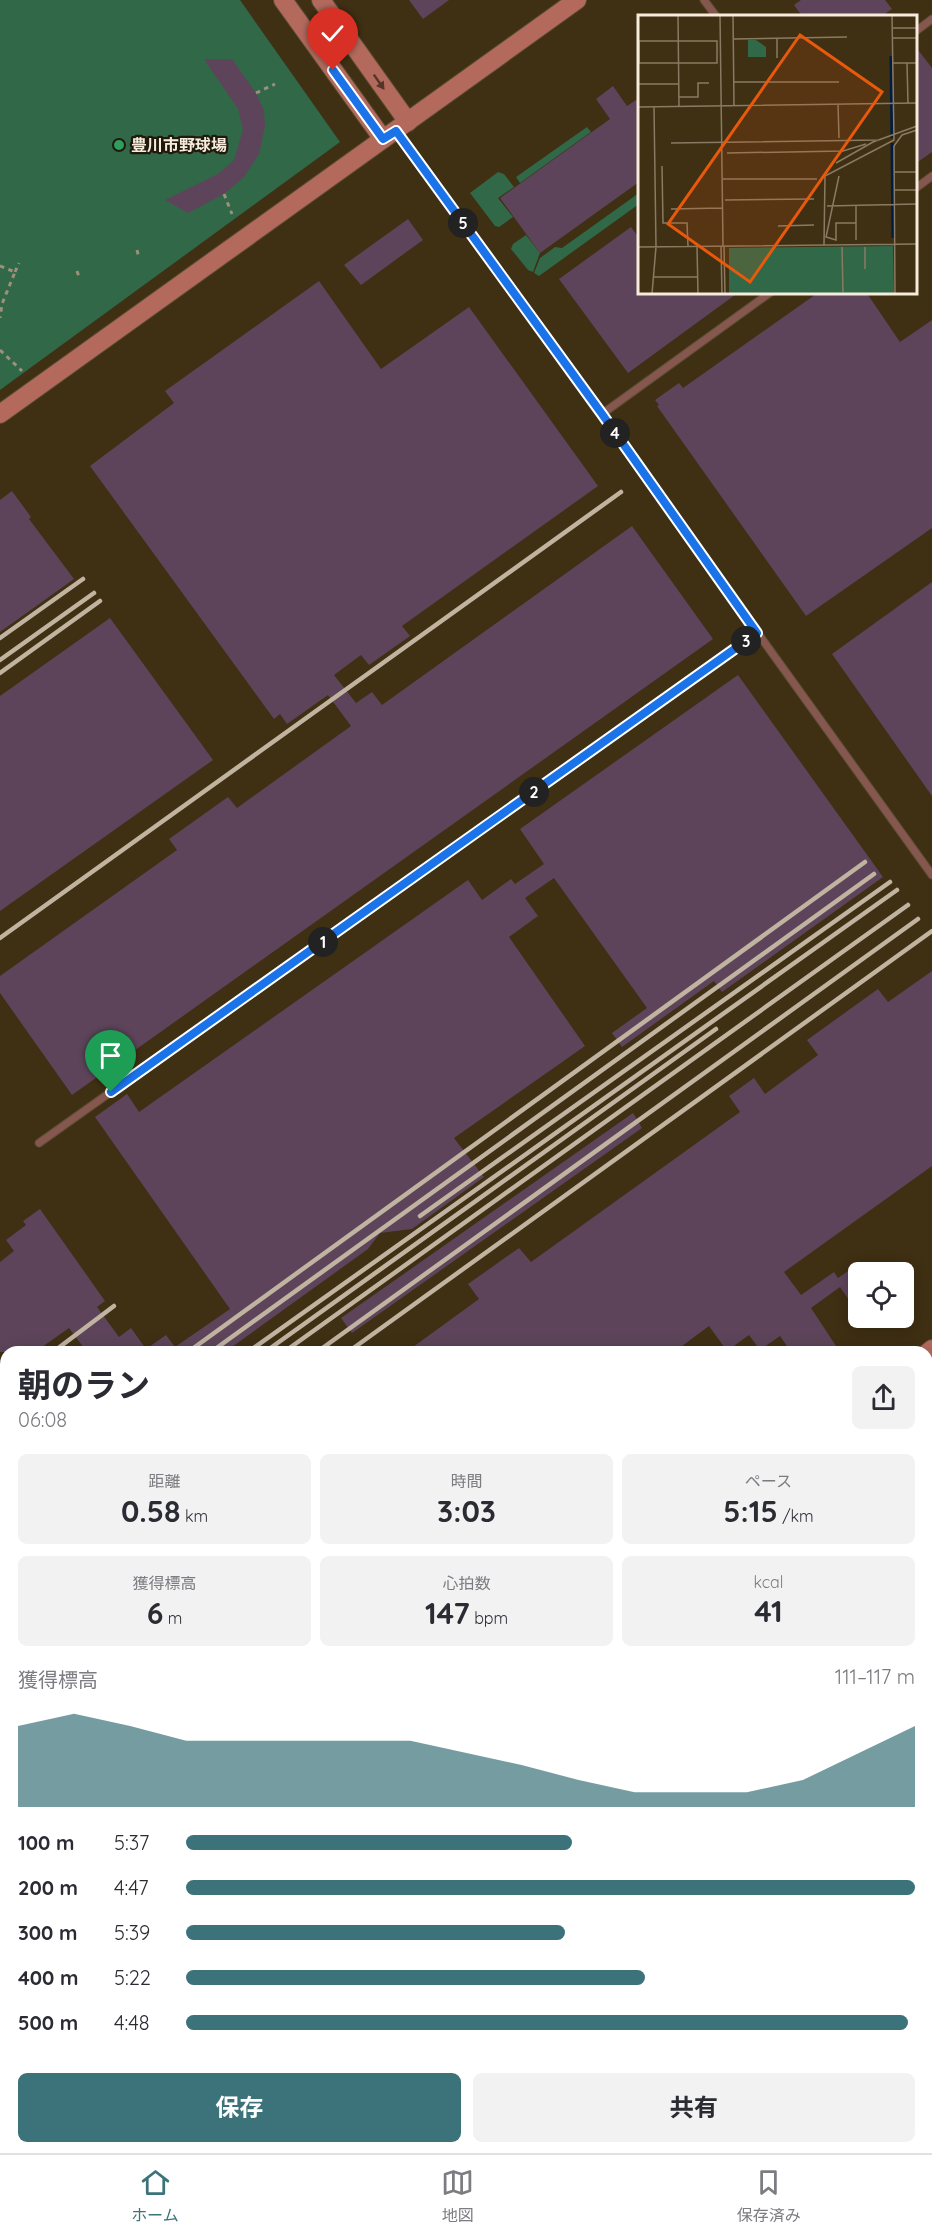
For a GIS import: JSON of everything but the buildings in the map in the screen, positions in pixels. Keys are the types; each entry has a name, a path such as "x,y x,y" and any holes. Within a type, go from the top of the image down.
{"street":[{"path":"283,0 396,131"},
{"path":"321,0 396,131"},
{"path":"0,414 577,0"}],"lane":[{"path":"704,0 715,15"},
{"path":"917,30 932,19"},
{"path":"396,131 932,875"},
{"path":"917,187 932,176"},
{"path":"602,414 768,294"},
{"path":"39,1143 757,633"}],"path":[{"path":"256,93 275,84"},
{"path":"224,194 232,214"},
{"path":"137,250 139,258"},
{"path":"0,318 1,304 19,263"},
{"path":"0,266 15,272"},
{"path":"77,271 79,277"},
{"path":"0,350 22,371"}],"green space":[{"path":"0,0 240,0 340,142 0,390"},
{"path":"587,127 591,132 520,183 516,177"},
{"path":"498,172 504,174 514,187 498,198 513,217 499,227 495,226 470,193"},
{"path":"638,194 638,205 539,276 534,273 540,258 555,247 562,248"},
{"path":"526,235 540,253 533,272 528,270 511,249 513,244"}],"railway":[{"path":"0,938 621,492"},
{"path":"0,638 83,579"},
{"path":"0,660 94,593"},
{"path":"0,673 100,601"},
{"path":"196,1346 865,862"},
{"path":"219,1346 874,874"},
{"path":"420,1216 890,882"},
{"path":"256,1346 897,890"},
{"path":"292,1346 908,905"},
{"path":"325,1346 918,919"},
{"path":"356,1346 932,931"},
{"path":"273,1346 716,1029"},
{"path":"61,1346 114,1306"}],"place":[{"name":"豊川市野球場","path":"119,145"}],"route":[{"path":"111,1092 757,633 602,414 396,131 383,139 333,70"}]}
